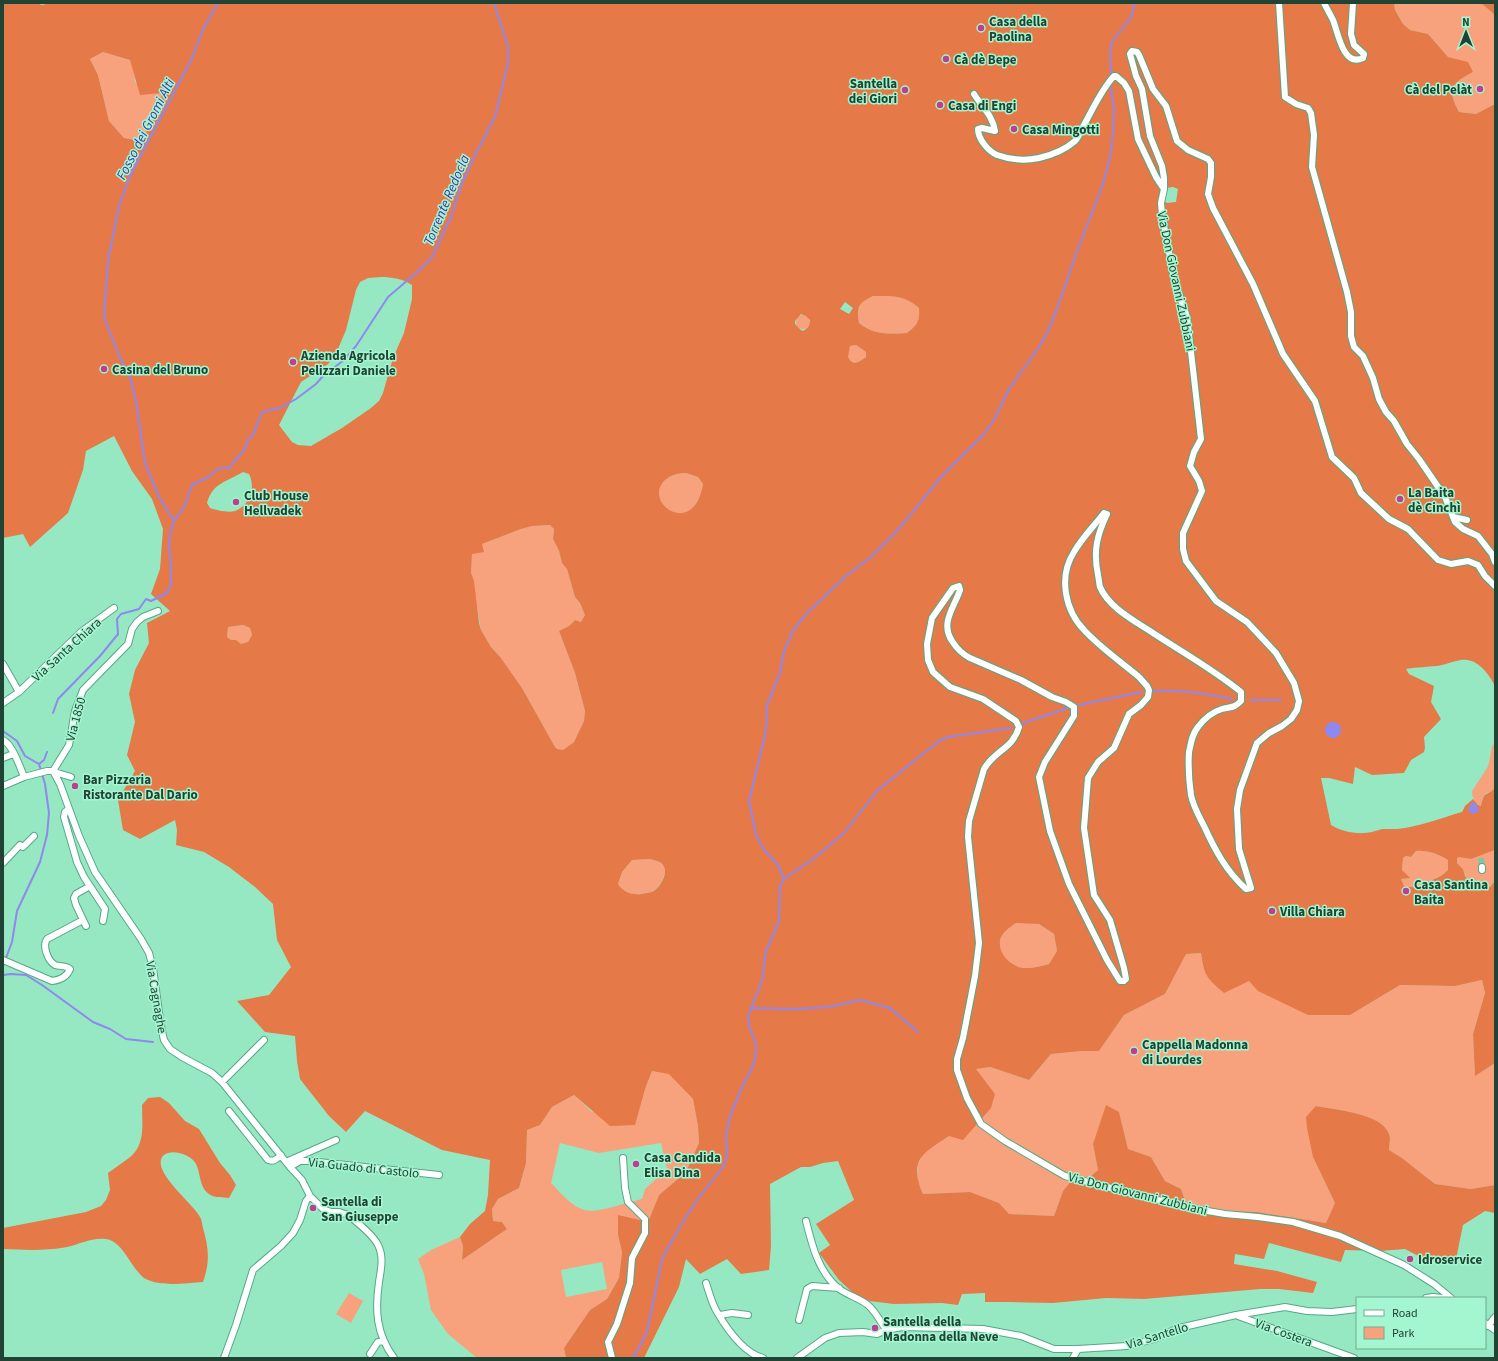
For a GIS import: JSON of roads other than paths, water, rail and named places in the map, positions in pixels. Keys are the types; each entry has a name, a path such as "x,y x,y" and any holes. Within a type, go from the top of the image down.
{"street":[{"path":"1279,3 1285,97 1296,104 1308,108 1311,113 1314,135 1312,167 1351,312 1351,336 1354,347 1363,356 1373,378 1379,399 1386,412 1445,497 1455,522 1463,530 1478,536 1492,554 1495,562"},
{"path":"1324,3 1342,48 1352,58 1358,60 1363,58 1364,54 1354,46 1351,34 1353,3"},
{"path":"1164,189 1162,166 1150,136 1142,89 1136,76 1130,54 1132,51 1137,52 1139,55 1153,89 1166,106 1177,142 1188,150 1208,159 1211,163 1211,177 1208,194 1213,208 1253,284 1283,354 1315,401 1332,457 1354,478 1361,492 1389,519 1408,529 1438,560 1451,564 1468,561 1478,565 1485,576 1495,586"},
{"path":"974,94 994,124 995,131 982,128 978,129 981,139 992,152 1004,157 1029,160 1049,156 1064,149 1076,140 1105,86 1114,76 1116,76 1130,91 1138,138 1154,173 1164,189"},
{"name":"Via Don Giovanni Zubbiani","path":"1164,189 1161,203 1162,215 1174,279 1187,317 1201,439 1194,452 1190,466 1199,481 1202,494 1183,533 1183,549 1186,561 1216,601 1247,622 1276,653 1294,683 1299,702 1297,710 1291,719 1269,733 1257,743 1240,790 1237,809 1240,849 1251,888 1246,889 1239,883 1219,857 1192,797 1189,773 1191,741 1197,728 1209,715 1222,709 1235,707 1241,701 1241,692 1226,680 1136,622 1110,601 1100,587 1096,567 1097,536 1107,514 1104,513 1074,552 1066,572 1064,582 1066,597 1072,611 1084,630 1139,677 1149,690 1148,697 1130,714 1114,748 1098,762 1088,778 1084,828 1085,843 1094,895 1110,920 1124,968 1126,979 1124,981 1120,981 1107,960 1069,884 1050,831 1039,777 1045,762 1074,716 1074,707 1021,680 962,654 948,634 947,627 949,617 960,590 958,586 953,588 932,618 927,644 930,666 937,676 950,687 983,699 1016,721 1019,727 1014,740 995,755 984,769 969,821 968,837 979,943 968,1015 957,1059 957,1070 967,1098 981,1124 1005,1141 1066,1176 1152,1199 1202,1210 1293,1222 1340,1236 1404,1265 1434,1284 1450,1297"},
{"path":"1453,517 1467,520"},
{"name":"Via Santa Chiara","path":"3,703 19,692 81,632 114,608"},
{"name":"Via 1850","path":"50,771 69,745 75,711 83,690 128,644 132,629 137,622 158,610"},
{"name":"Via Santa Chiara","path":"3,664 19,692"},
{"path":"3,740 6,742 13,754 24,777"},
{"path":"3,758 13,754"},
{"path":"3,786 32,774 50,771 71,777"},
{"name":"Via Cagnaghe","path":"50,771 60,784 95,872 149,953 153,968 161,1027 164,1040 170,1049 212,1073 222,1082 288,1165 302,1180 310,1196 325,1210 348,1215 373,1238 378,1245 382,1262 377,1294 376,1315 383,1341 394,1358"},
{"name":"Via Cagnaghe","path":"69,809 64,812 64,817 77,862 105,909 103,921"},
{"path":"3,863 20,845 23,847 34,836"},
{"path":"6,961 52,982 66,975 70,967 56,966 51,961 44,943 47,939 85,923 74,898 76,894 90,886"},
{"path":"222,1082 264,1040"},
{"path":"229,1111 268,1160 272,1161 280,1155"},
{"path":"288,1165 336,1140"},
{"path":"612,1358 608,1342 617,1324 630,1283 632,1258 645,1233 646,1228 645,1219 628,1202 625,1188 623,1158"},
{"name":"Via Guado di Castolo","path":"288,1165 300,1161 309,1161 440,1175"},
{"path":"224,1358 253,1270 281,1246 293,1233 300,1220 306,1201 310,1196"},
{"path":"806,1221 813,1248 818,1260 830,1279 839,1288 868,1305 886,1330"},
{"path":"706,1283 717,1312 748,1351 763,1358"},
{"path":"799,1320 807,1289 812,1286 839,1288"},
{"name":"Via Santello","path":"797,1358 825,1338 839,1333 862,1332 877,1334 886,1330 902,1327 984,1329 1021,1336 1054,1349 1078,1349 1127,1346 1154,1339 1179,1328 1236,1315 1285,1307 1320,1312 1356,1309"},
{"path":"720,1315 732,1313 748,1315"},
{"name":"Via Costera","path":"1236,1315 1354,1358"},
{"path":"1495,1317 1487,1324 1495,1330"},
{"path":"370,1354 378,1342 383,1341"},
{"path":"1073,1358 1078,1349"}],"waterway":[{"name":"Fosso dei Gromi Alti","path":"174,521 159,497 145,463 136,401 129,374 120,358 104,317 108,261 119,206 130,176 192,58 203,29 218,3"},
{"name":"Torrente Redocla","path":"53,713 58,699 100,656 118,634 117,619 121,614 139,609 146,599 151,601 167,593 171,584 169,549 170,534 174,521 184,507 192,485 208,477 220,468 229,468 244,450 249,438 253,435 262,412 280,408 296,399 344,360 356,346 388,297 432,257 451,217 461,186 495,117 508,63 508,47 494,3"},
{"path":"1111,75 1110,52 1112,42 1131,17 1135,3"},
{"path":"633,1358 647,1332 662,1259 697,1200 723,1167 727,1156 726,1136 730,1116 753,1066 756,1052 756,1044 749,1026 748,1017 762,980 766,951 779,921 780,887 784,879 778,865 765,851 756,835 749,801 766,731 767,705 780,673 784,652 793,630 808,612 846,576 871,557 897,531 942,476 984,434 994,420 1009,389 1039,347 1047,333 1057,309 1076,254 1102,187 1110,158 1113,133 1114,109 1111,88"},
{"path":"1154,691 1193,692 1232,699"},
{"path":"1079,705 1141,692"},
{"path":"1251,700 1281,700"},
{"path":"1023,723 1068,708"},
{"path":"784,879 813,859 843,834 878,790 939,741 948,737 1011,728"},
{"path":"3,731 17,741 25,756 39,764"},
{"name":"Torrente Redocla","path":"3,966 12,942 17,911 40,862 47,835 49,813 45,784 39,764 44,760 47,752"},
{"path":"3,975 26,975 93,1022 110,1029 126,1039 153,1042"},
{"path":"751,1008 796,1009 829,1007 860,1000 890,1008 918,1032"}],"tunnel":[{"path":"1481,858 1482,867"}],"place":[{"name":"Casa della Paolina","path":"981,28"},
{"name":"Cà dè Bepe","path":"946,59"},
{"name":"Cà del Pelàt","path":"1480,89"},
{"name":"Santella dei Giori","path":"905,90"},
{"name":"Casa di Engi","path":"940,105"},
{"name":"Casa Mingotti","path":"1014,129"},
{"name":"Azienda Agricola Pelizzari Daniele","path":"293,362"},
{"name":"Casina del Bruno","path":"104,369"},
{"name":"La Baita dè Cinchì","path":"1400,499"},
{"name":"Club House Hellvadek","path":"236,502"},
{"name":"Bar Pizzeria Ristorante Dal Dario","path":"75,786"},
{"name":"Casa Santina Baita","path":"1406,891"},
{"name":"Villa Chiara","path":"1272,911"},
{"name":"Cappella Madonna di Lourdes","path":"1134,1051"},
{"name":"Casa Candida Elisa Dina","path":"636,1164"},
{"name":"Santella di San Giuseppe","path":"313,1208"},
{"name":"Idroservice","path":"1410,1259"},
{"name":"Santella della Madonna della Neve","path":"875,1328"}]}
